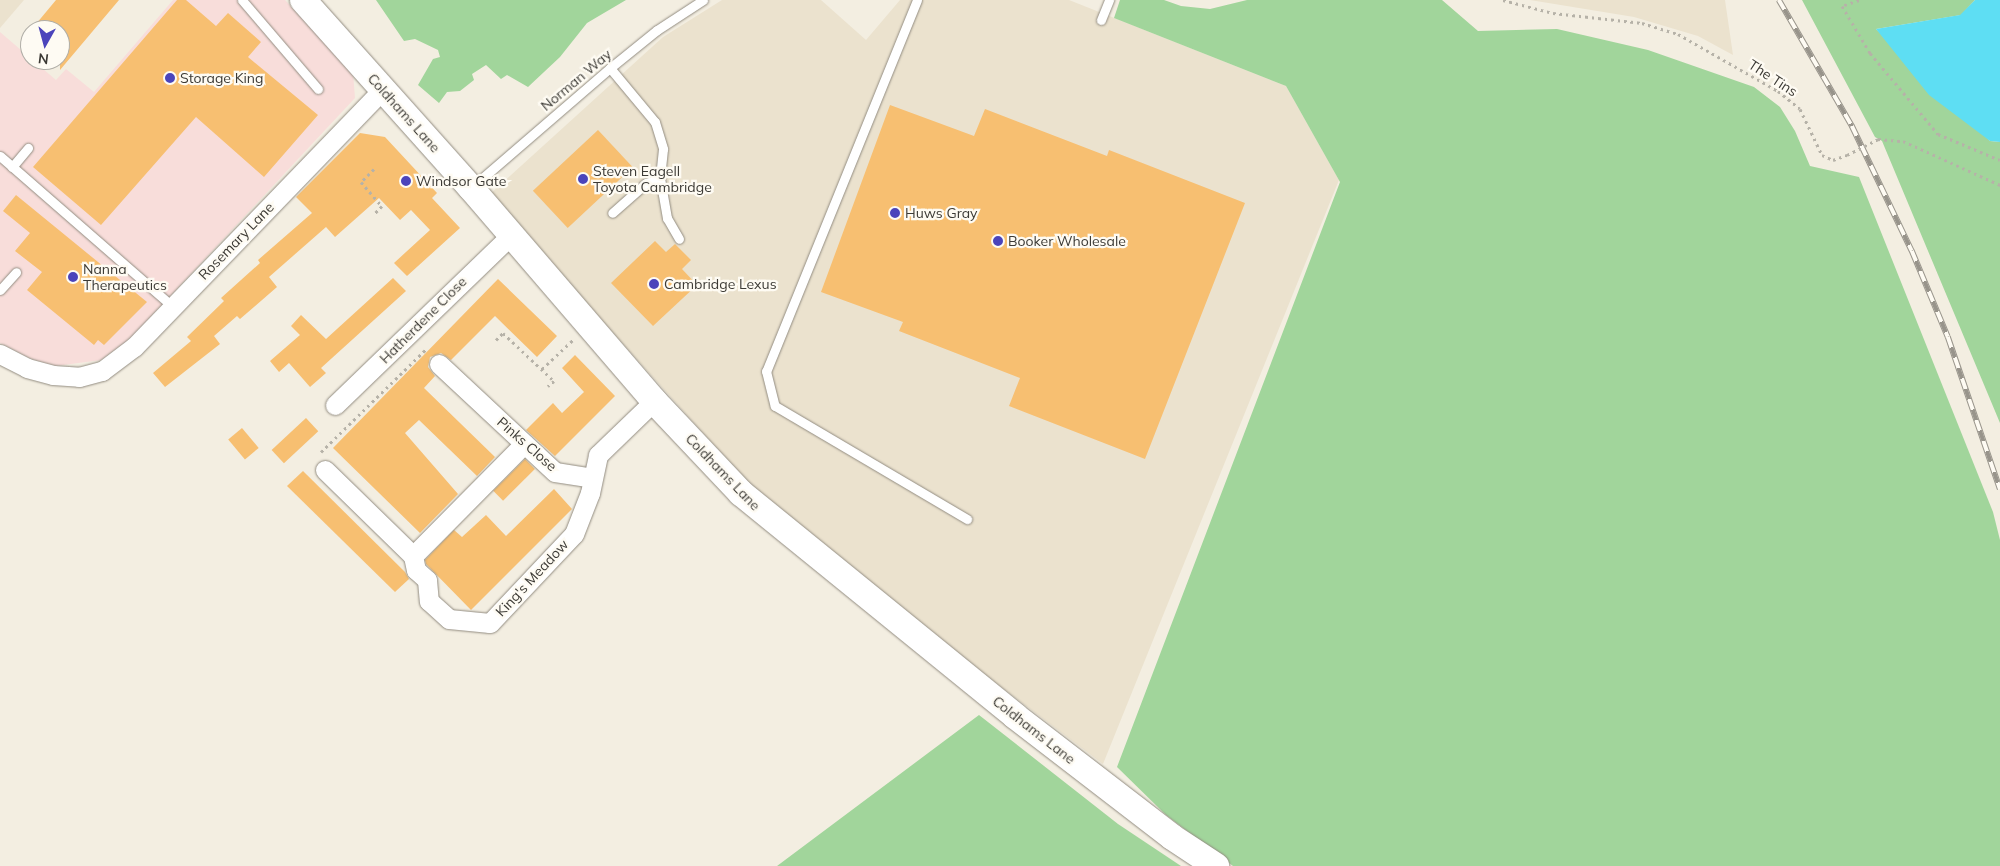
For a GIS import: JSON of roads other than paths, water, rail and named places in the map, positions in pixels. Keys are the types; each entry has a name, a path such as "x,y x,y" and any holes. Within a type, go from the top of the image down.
{"street":[{"name":"Coldhams Lane","path":"303,0 471,188 654,401 768,518 1072,760 1172,837 1216,866"},
{"name":"Rosemary Lane","path":"0,354 27,368 53,375 78,377 102,371 134,348 384,89"},
{"name":"Hatherdene Close","path":"335,405 410,335 511,235"},
{"name":"Pinks Close","path":"439,364 556,472 593,478"},
{"path":"593,478 598,455 654,401"},
{"path":"412,556 524,444"},
{"name":"King's Meadow","path":"325,470 412,556 416,570 427,580 429,601 449,619 490,622 574,534 593,478"}],"lane":[{"path":"242,0 318,89"},
{"name":"Norman Way","path":"471,188 610,68 657,30 703,0"},
{"path":"917,0 766,371 775,406 967,519"},
{"path":"1101,20 1108,0"},
{"path":"610,68 655,122 663,149 660,178 667,218 679,239"},
{"path":"12,166 28,148"},
{"path":"0,156 173,307"},
{"path":"612,213 646,183 660,178"},
{"path":"0,290 16,272"}],"water":[{"path":"1975,0 2000,0 2000,142 1990,141 1929,95 1876,29 1960,15"}],"railway":[{"path":"1779,0 1852,126 1912,251 1948,337 2000,489"}],"place":[{"name":"Storage King","path":"170,78"},
{"name":"Steven Eagell Toyota Cambridge","path":"583,179"},
{"name":"Windsor Gate","path":"406,181"},
{"name":"Huws Gray","path":"895,213"},
{"name":"Booker Wholesale","path":"998,241"},
{"name":"Nanna Therapeutics","path":"73,277"},
{"name":"Cambridge Lexus","path":"654,284"}]}
